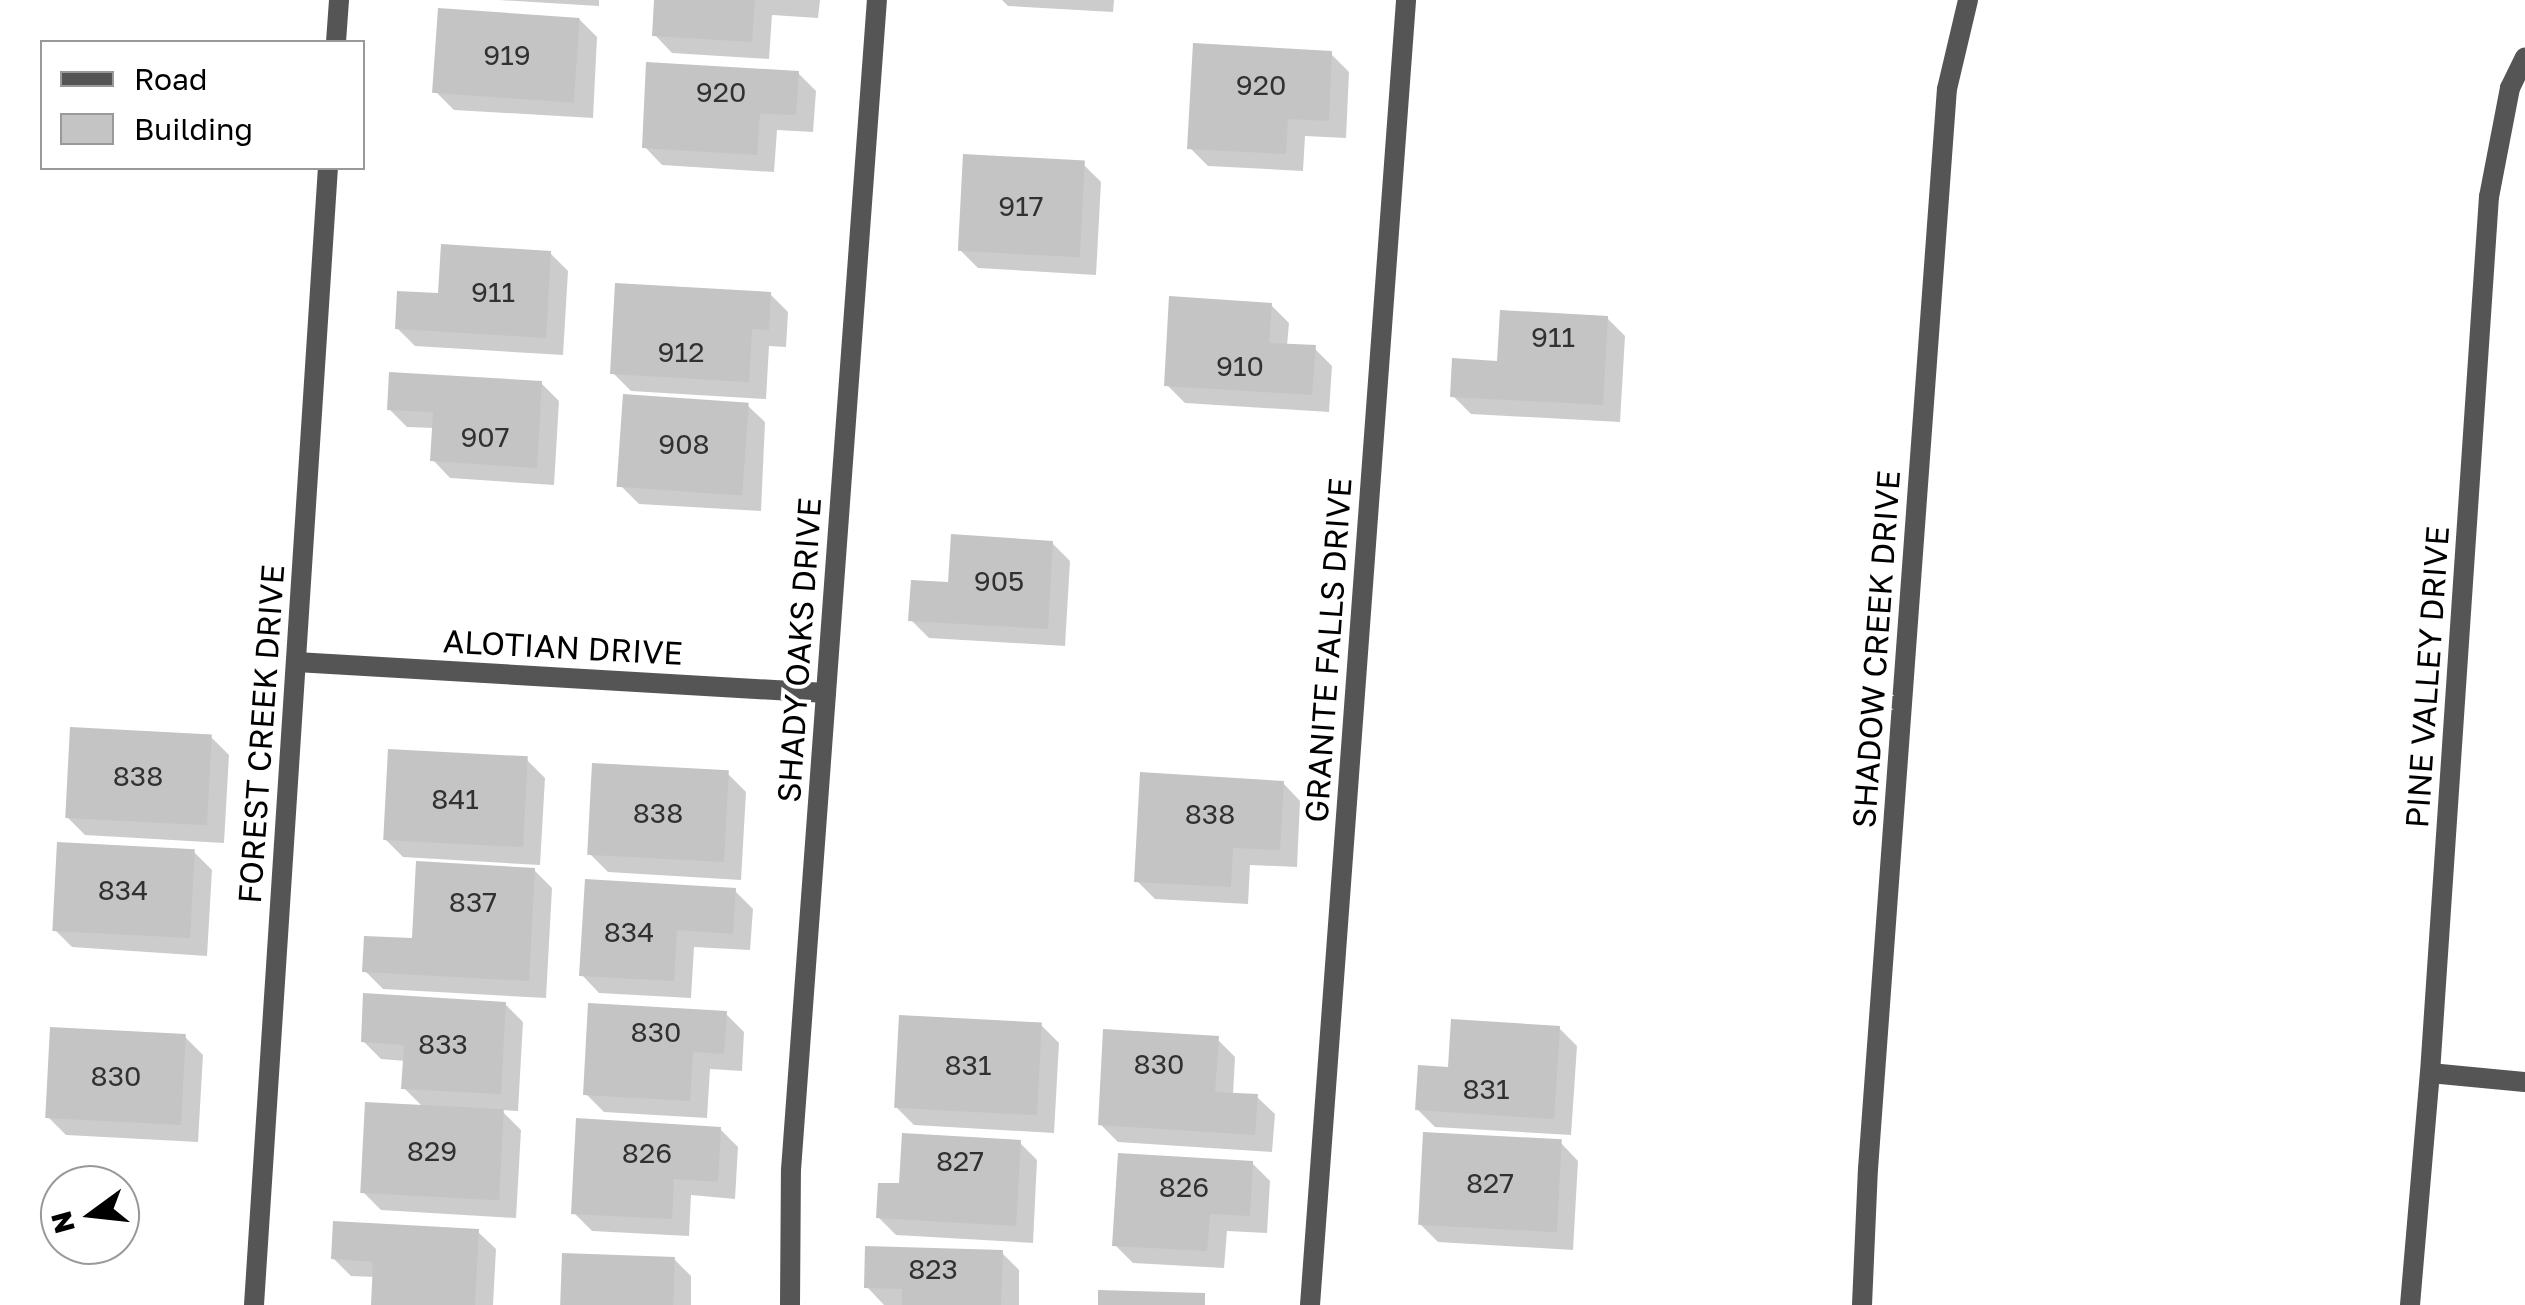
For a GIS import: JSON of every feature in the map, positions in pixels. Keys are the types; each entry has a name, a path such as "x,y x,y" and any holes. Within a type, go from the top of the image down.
{"street":[{"path":"336,40 339,0"},
{"name":"SHADY OAKS DRIVE","path":"790,1305 791,1170 876,0"},
{"name":"GRANITE FALLS DRIVE","path":"1310,1305 1406,0"},
{"name":"SHADOW CREEK DRIVE","path":"1862,1305 1868,1168 1948,89 1968,0"},
{"name":"PINE VALLEY DRIVE","path":"2410,1305 2430,1073 2489,197 2510,88 2525,57"},
{"name":"FOREST CREEK DRIVE","path":"254,1305 328,170"},
{"name":"ALOTIAN DRIVE","path":"296,662 826,693"},
{"path":"2430,1073 2525,1082"}],"building":[{"path":"654,0 755,0 752,42 652,36"},
{"path":"438,8 580,18 574,103 432,93"},
{"path":"1193,43 1332,51 1329,121 1288,119 1286,154 1187,149"},
{"path":"646,62 799,71 796,115 760,114 757,155 642,148"},
{"path":"963,154 1085,160 1080,257 958,251"},
{"path":"441,244 551,251 546,338 395,329 397,291 438,293"},
{"path":"615,283 771,292 769,330 752,329 749,382 610,374"},
{"path":"1169,296 1272,303 1269,343 1316,345 1312,395 1164,386"},
{"path":"1500,310 1608,316 1603,405 1450,397 1452,358 1497,361"},
{"path":"389,372 542,381 537,468 430,461 433,412 387,410"},
{"path":"623,394 749,403 742,496 617,487"},
{"path":"951,534 1053,541 1048,629 908,621 911,580 948,582"},
{"path":"70,727 212,734 207,825 65,818"},
{"path":"388,749 528,756 523,847 383,840"},
{"path":"592,763 729,770 724,862 587,855"},
{"path":"1140,772 1284,781 1280,850 1233,848 1231,887 1134,882"},
{"path":"57,842 195,849 190,938 52,931"},
{"path":"416,861 535,868 529,981 362,972 364,936 412,938"},
{"path":"585,879 736,888 733,934 677,930 674,981 579,976"},
{"path":"363,993 506,1002 501,1094 401,1089 404,1045 361,1042"},
{"path":"588,1003 727,1011 724,1054 693,1052 690,1101 583,1095"},
{"path":"899,1015 1042,1022 1037,1115 894,1108"},
{"path":"1451,1019 1560,1026 1554,1119 1415,1110 1418,1065 1448,1067"},
{"path":"50,1027 186,1034 181,1125 45,1118"},
{"path":"1103,1029 1219,1036 1215,1092 1258,1094 1255,1135 1098,1125"},
{"path":"365,1102 504,1109 499,1200 360,1193"},
{"path":"576,1118 721,1127 718,1182 674,1179 672,1219 571,1214"},
{"path":"1423,1132 1562,1139 1557,1232 1418,1225"},
{"path":"902,1133 1021,1140 1016,1226 876,1218 878,1183 899,1183"},
{"path":"1118,1153 1253,1161 1250,1216 1210,1214 1207,1251 1112,1246"},
{"path":"333,1221 479,1229 475,1305 371,1305 373,1262 331,1259"},
{"path":"865,1246 1003,1250 1001,1305 902,1305 902,1289 864,1288"},
{"path":"562,1253 675,1257 673,1305 560,1305"},
{"path":"1098,1290 1205,1293 1205,1305 1098,1305"}]}
